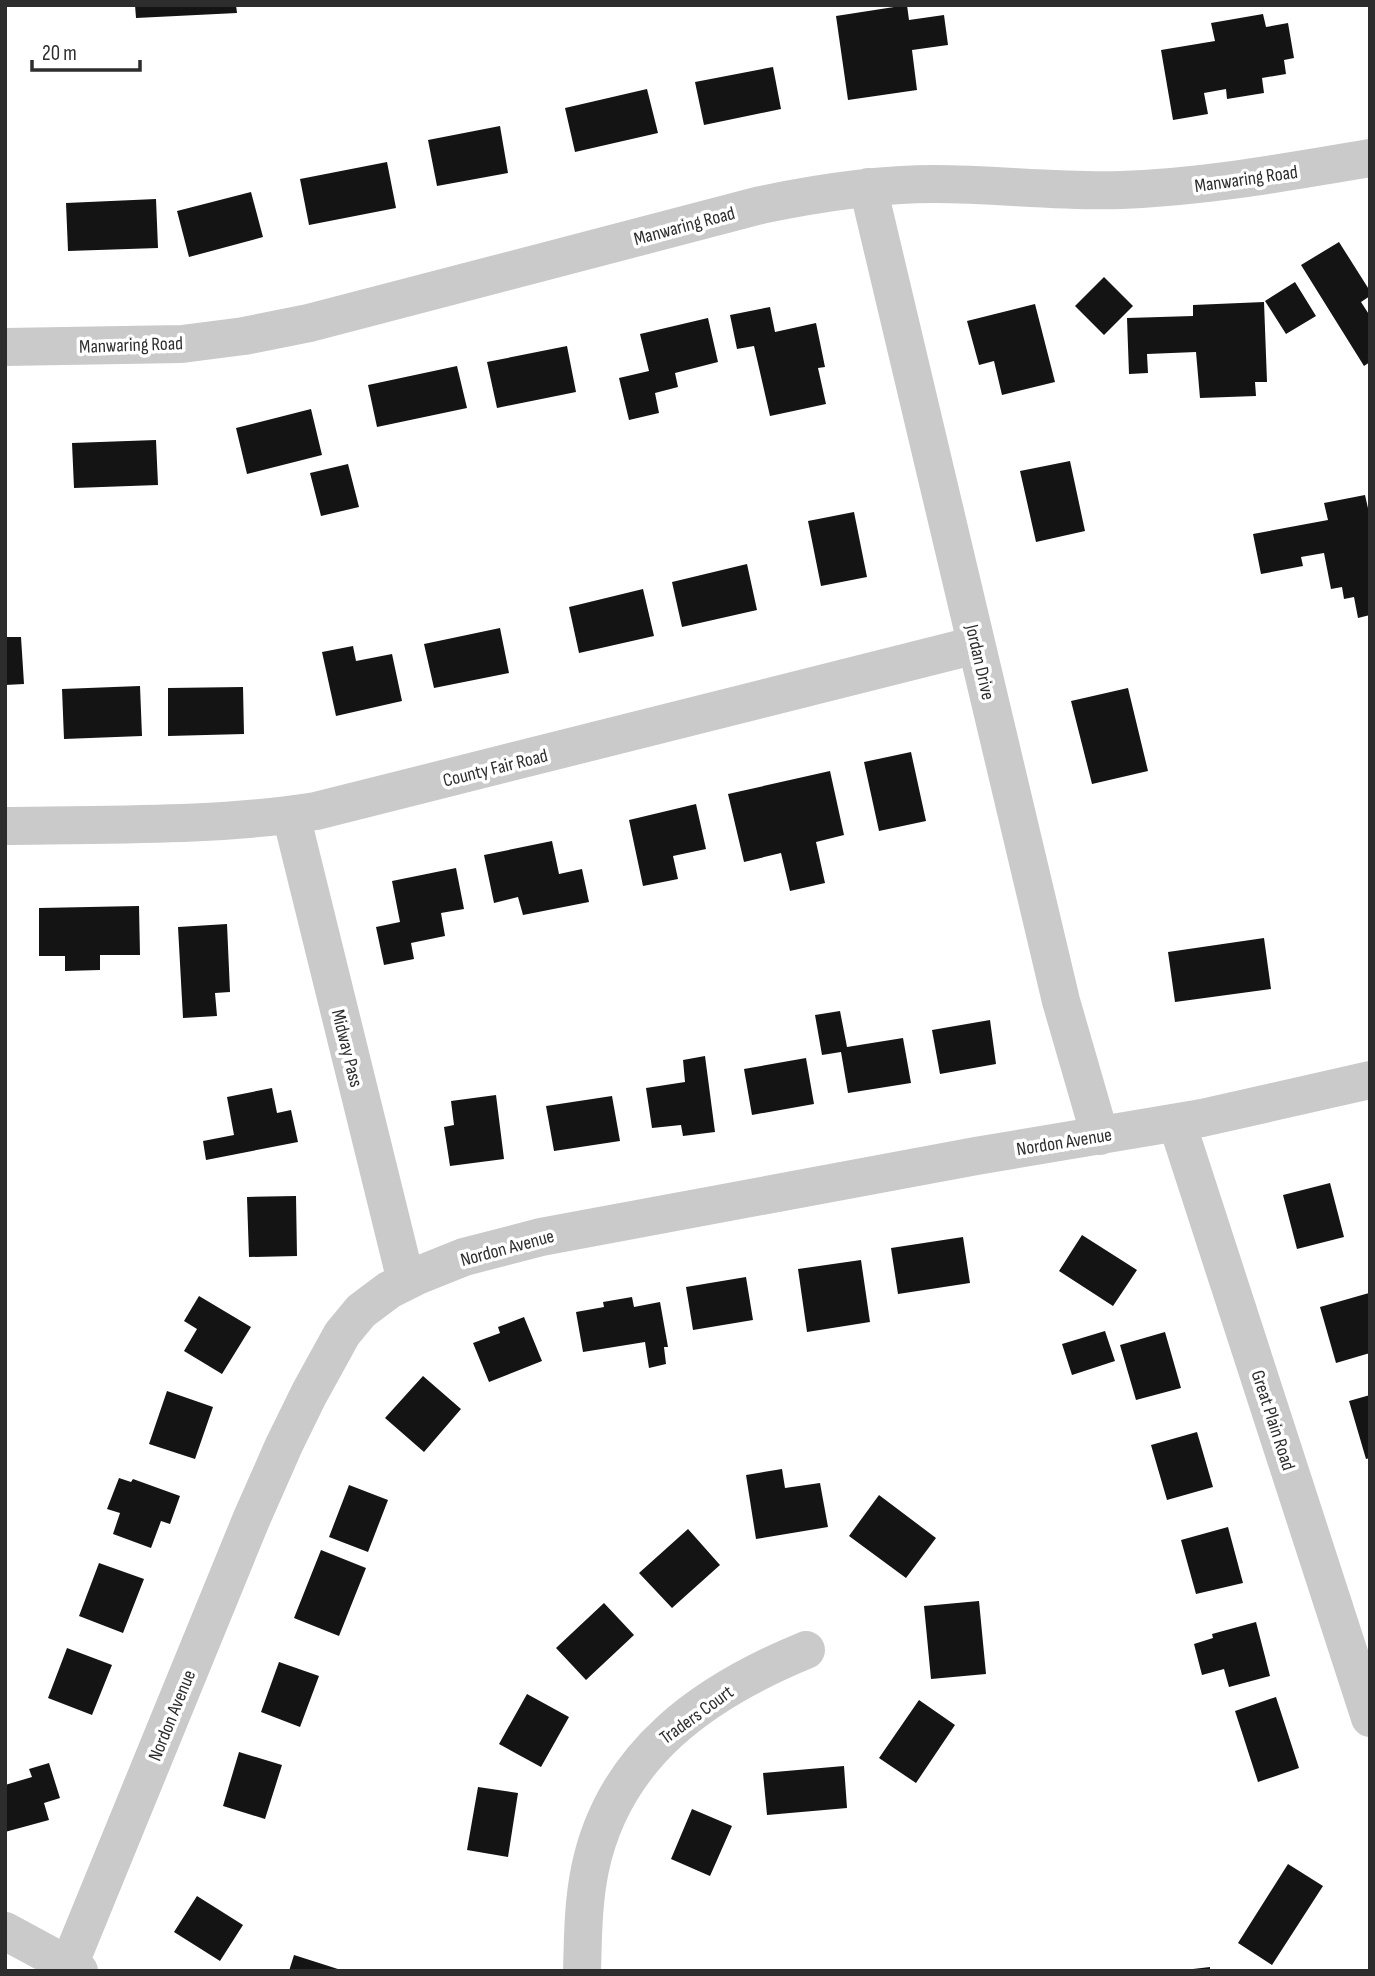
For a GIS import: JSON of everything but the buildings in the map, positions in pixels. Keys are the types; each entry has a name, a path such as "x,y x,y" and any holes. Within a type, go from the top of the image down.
{"street":[{"name":"Manwaring Road","path":"5,347 182,344 244,336 320,320 761,205 820,193 868,187 939,184 1068,190 1165,188 1233,181 1370,158"},
{"name":"Jordan Drive","path":"868,187 1063,1012 1100,1136"},
{"name":"County Fair Road","path":"5,826 205,822 291,815 344,805 976,645"},
{"name":"Midway Pass","path":"291,815 406,1280"},
{"name":"Nordon Avenue","path":"74,1968 251,1520 305,1401 353,1320 382,1295 406,1280 464,1257 541,1237 976,1156 1177,1123 1370,1080"},
{"name":"Great Plain Road","path":"1177,1123 1370,1718"},
{"name":"Traders Court","path":"582,1971 584,1912 592,1860 608,1815 634,1768 657,1742 693,1712 767,1668 806,1650"},
{"path":"5,1931 74,1968"}]}
